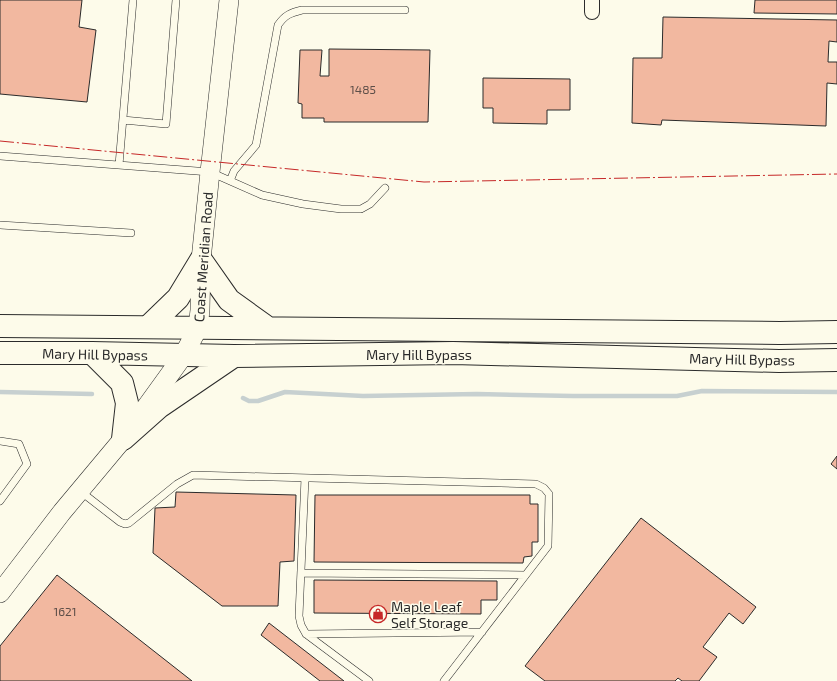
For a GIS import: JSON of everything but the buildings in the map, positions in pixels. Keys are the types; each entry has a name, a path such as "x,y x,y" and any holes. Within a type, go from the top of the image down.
{"highway":[{"path":"148,327 178,298 201,260 230,300 268,328"},
{"name":"Mary Hill Bypass","path":"0,326 780,333 837,332"},
{"path":"92,353 122,383 127,403 123,439"},
{"name":"Mary Hill Bypass","path":"0,354 92,353 234,356 453,353 779,361 837,360"},
{"path":"123,439 159,407 234,356"}],"street":[{"name":"Coast Meridian Road","path":"0,593 79,491 123,439 183,356 198,328 200,310 201,260 229,0"}],"lane":[{"path":"119,165 133,0"},
{"path":"123,120 166,124 176,0"},
{"path":"230,181 234,171 256,145 278,25 282,18 289,13 302,10 405,10"},
{"path":"0,156 210,172 262,195 303,204 341,209 361,209 370,204 385,188"},
{"path":"0,225 131,233"},
{"path":"0,442 19,444 27,464 0,501"},
{"path":"79,491 120,522 125,524 129,523 177,484 193,475 536,484 544,488 549,494 548,546 444,681"},
{"path":"305,478 299,616 301,625 306,634 369,681"},
{"path":"301,573 525,575"},
{"path":"306,634 482,632"}],"waterway":[{"path":"243,398 249,401 258,401 285,392 363,396 477,394 677,396 702,391 837,392"},
{"path":"0,392 92,394"}],"power":[{"path":"0,141 424,182 837,174"}],"place":[{"name":"Maple Leaf Self Storage","path":"378,614"}]}
